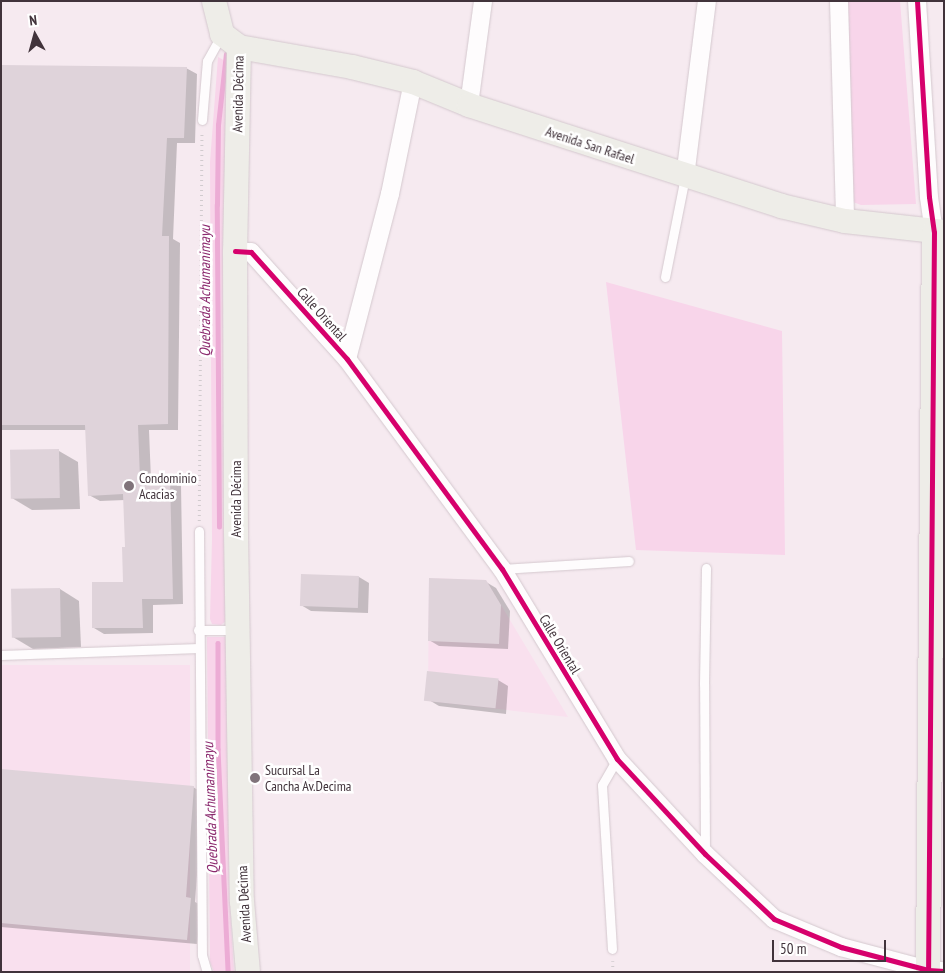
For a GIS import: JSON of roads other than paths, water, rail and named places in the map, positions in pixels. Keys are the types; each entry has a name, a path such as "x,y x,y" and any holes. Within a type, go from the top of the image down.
{"street":[{"name":"Avenida Décima","path":"214,1 230,41 235,251 242,902 248,972"},
{"path":"469,105 483,1"},
{"path":"685,177 708,1"},
{"path":"839,1 845,221"},
{"path":"917,1 929,197 939,232 933,971"},
{"name":"Avenida San Rafael","path":"230,41 414,82 469,105 685,177 781,206 845,221 939,232"},
{"path":"347,359 390,194 414,82"},
{"name":"Calle Oriental","path":"235,251 251,252 347,359 502,569 617,759 706,854 774,919 841,947 933,971"}],"lane":[{"name":"Avenida Décima","path":"202,120 207,61 230,41"},
{"path":"665,277 685,177"},
{"path":"198,531 202,955 207,972"},
{"path":"502,569 629,561"},
{"path":"706,568 704,684 706,854"},
{"path":"198,630 238,630"},
{"path":"1,655 199,648"},
{"path":"612,949 602,785 617,759"}],"waterway":[{"name":"Quebrada Achumanimayu","path":"219,527 218,125 226,54"},
{"name":"Quebrada Achumanimayu","path":"218,643 218,749 228,972"}],"place":[{"name":"Condominio Acacias","path":"129,486"},
{"name":"Sucursal La Cancha Av.Decima","path":"255,778"}]}
